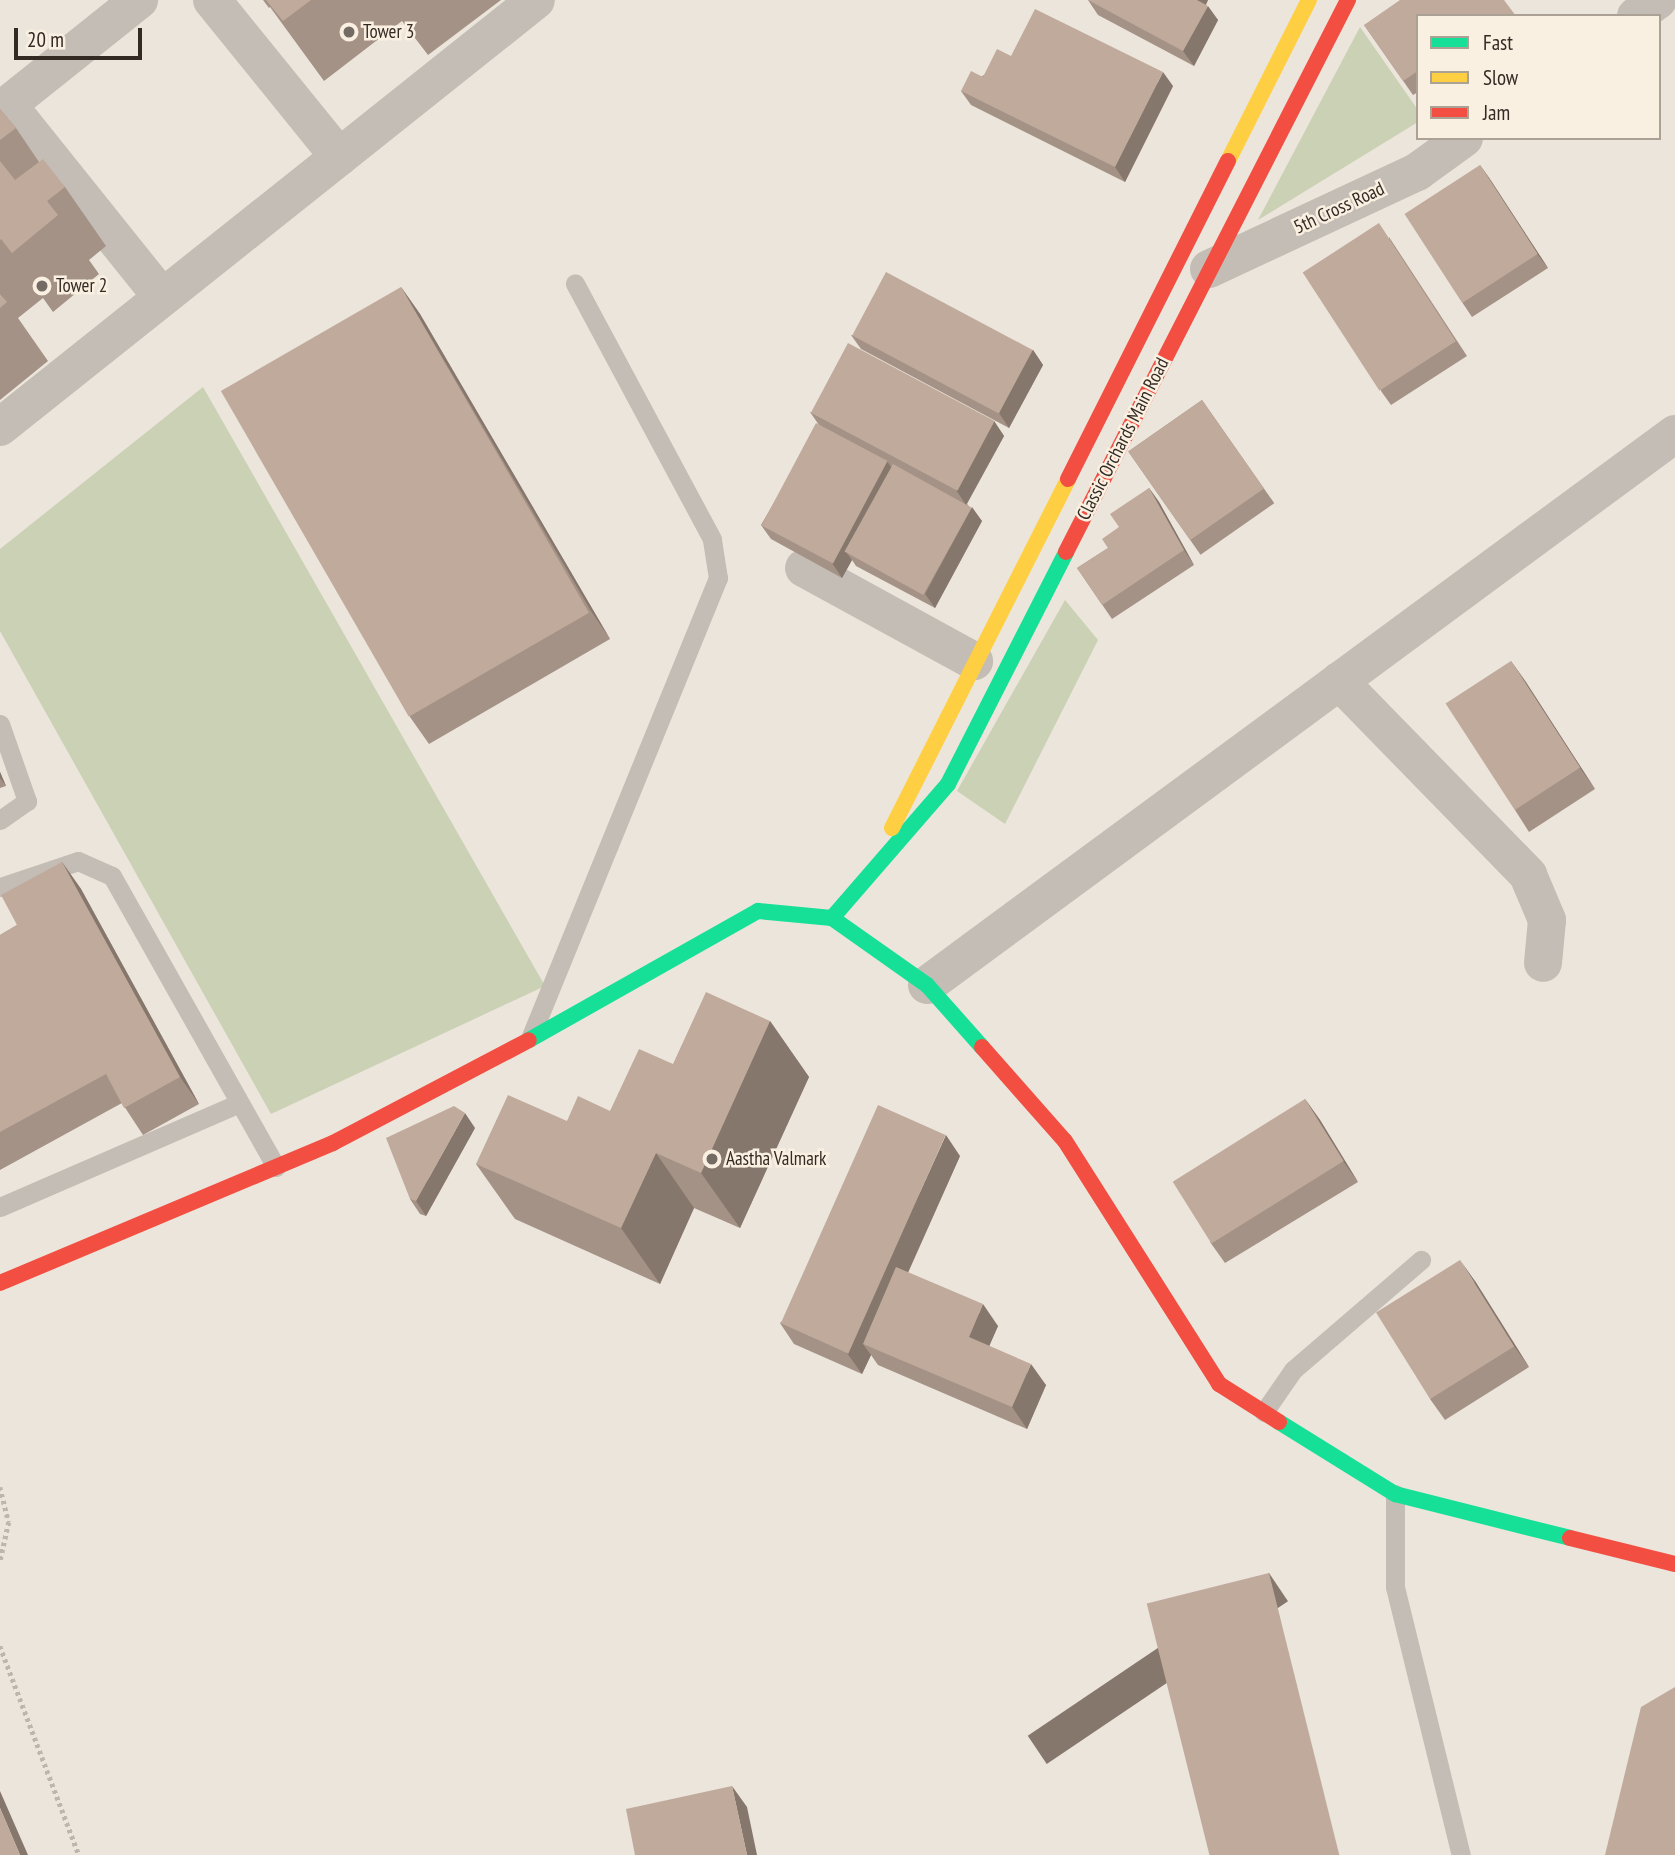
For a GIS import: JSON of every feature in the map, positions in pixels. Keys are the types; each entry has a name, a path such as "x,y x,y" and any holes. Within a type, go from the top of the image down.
{"street":[{"path":"139,0 4,108 162,297"},
{"path":"212,0 339,157"},
{"path":"0,427 536,0"},
{"name":"Classic Orchards Main Road","path":"876,862 974,661 1310,0"},
{"name":"Classic Orchards Main Road","path":"832,918 876,862 948,784 1348,0"},
{"path":"1639,14 1658,0"},
{"name":"5th Cross Road","path":"1209,269 1417,172 1461,140"},
{"path":"927,985 1675,434"},
{"path":"804,568 974,661"},
{"path":"1339,681 1528,875 1547,920 1543,964"},
{"path":"0,1283 276,1167 529,1041 758,911 832,918 927,985 1065,1140 1219,1384 1395,1494 1675,1564"}],"lane":[{"path":"529,1041 718,578 712,539 575,283"},
{"path":"0,724 27,801 0,820"},
{"path":"0,887 78,861 112,876 276,1167"},
{"path":"0,1207 239,1103"},
{"path":"1264,1412 1293,1370 1421,1260"},
{"path":"1395,1494 1395,1587 1461,1855"}],"path":[{"path":"0,1487 9,1522 0,1562"},
{"path":"0,1646 79,1855"}],"green space":[{"path":"1360,27 1416,107 1416,123 1258,220"},
{"path":"203,387 545,986 271,1114 0,631 0,549"},
{"path":"1065,600 1098,640 1005,824 957,791"}],"building":[{"path":"266,0 311,0 283,21"},
{"path":"1088,0 1197,0 1208,6 1183,51"},
{"path":"1400,0 1504,0 1514,14 1416,14 1416,72 1403,81 1364,25"},
{"path":"1035,9 1163,72 1115,167 961,91 971,71 983,77 997,49 1011,56"},
{"path":"0,109 16,128 0,140"},
{"path":"43,159 65,187 47,201 58,215 12,253 0,240 0,161 15,180"},
{"path":"1480,165 1538,254 1462,303 1405,214"},
{"path":"1379,223 1456,341 1379,391 1303,273"},
{"path":"886,272 1033,350 999,414 852,336"},
{"path":"401,287 589,613 409,717 221,391"},
{"path":"0,294 7,302 0,308"},
{"path":"848,343 995,421 957,491 811,413"},
{"path":"1202,400 1264,488 1190,540 1128,452"},
{"path":"816,423 888,461 833,563 762,525"},
{"path":"893,464 972,508 923,595 845,551"},
{"path":"1149,488 1184,550 1102,605 1077,568 1108,548 1102,539 1119,527 1110,514"},
{"path":"1511,661 1580,768 1515,810 1446,703"},
{"path":"62,862 180,1077 124,1108 106,1074 0,1132 0,935 17,925 1,895"},
{"path":"706,992 770,1021 701,1173 656,1153 621,1228 476,1164 508,1095 567,1121 578,1096 610,1111 639,1049 673,1064"},
{"path":"1305,1099 1344,1161 1211,1244 1173,1182"},
{"path":"878,1105 946,1135 848,1353 781,1323"},
{"path":"454,1106 465,1113 416,1201 410,1199 386,1138"},
{"path":"1460,1260 1514,1347 1430,1399 1376,1312"},
{"path":"896,1267 983,1304 969,1337 1031,1364 1012,1407 863,1344"},
{"path":"1269,1573 1339,1855 1209,1855 1147,1603"},
{"path":"1675,1687 1675,1855 1605,1855 1641,1707"},
{"path":"732,1786 747,1855 635,1855 626,1809"},
{"path":"0,1808 20,1855 0,1855"}],"traffic: fast":[{"path":"832,918 948,784 1066,552"},
{"path":"529,1040 758,911 832,918 927,985 982,1047"},
{"path":"1279,1422 1395,1494 1570,1538"}],"traffic: slow":[{"path":"1228,161 1309,0"},
{"path":"892,828 1068,479"}],"traffic: jam":[{"path":"1066,552 1348,0"},
{"path":"1068,479 1228,161"},
{"path":"0,1283 333,1143 529,1040"},
{"path":"982,1047 1065,1141 1219,1384 1279,1422"},
{"path":"1570,1538 1675,1564"}],"place":[{"name":"Tower 3","path":"349,32"},
{"name":"Tower 2","path":"42,286"},
{"name":"Aastha Valmark","path":"712,1159"}]}
